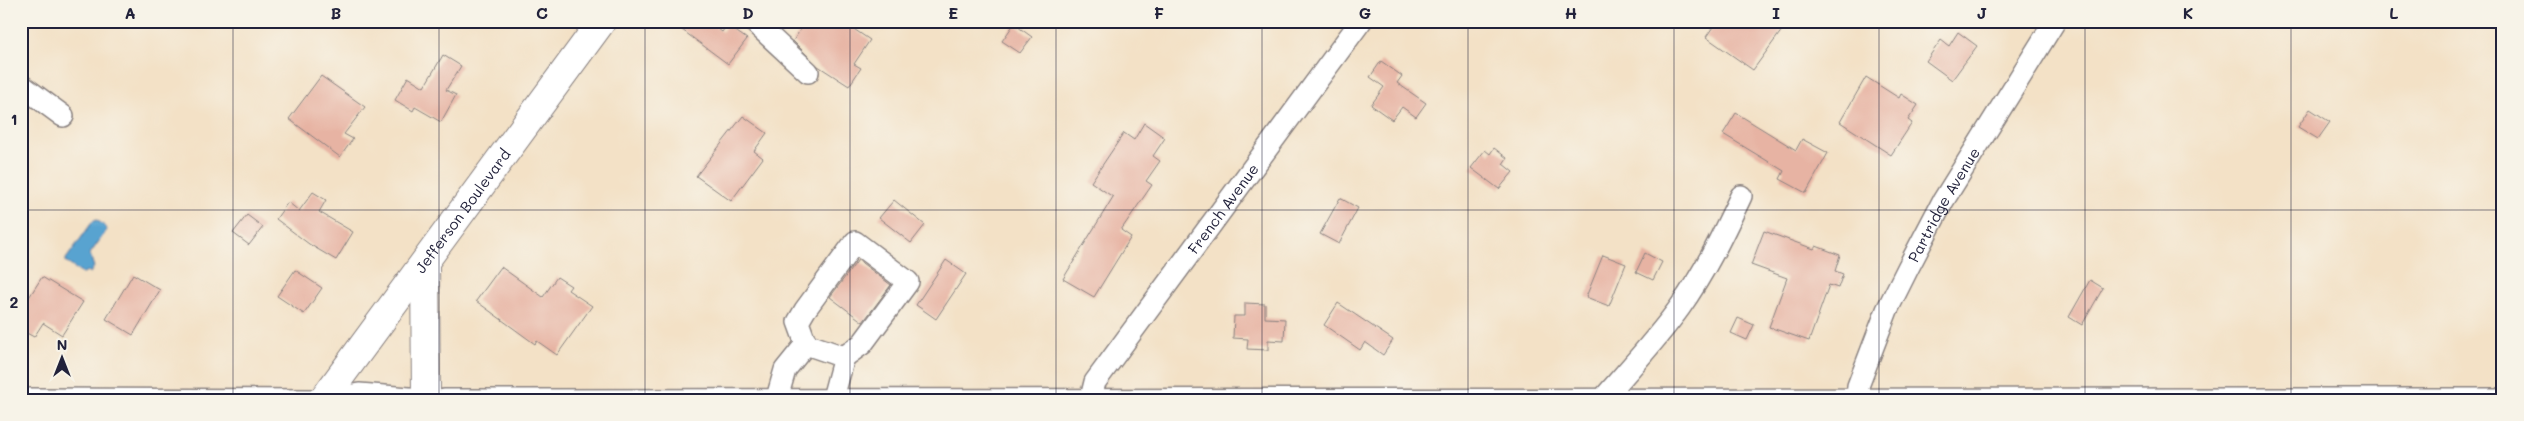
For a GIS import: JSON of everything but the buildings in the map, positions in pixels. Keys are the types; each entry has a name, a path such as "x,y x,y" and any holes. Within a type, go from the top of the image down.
{"main road":[{"name":"Jefferson Boulevard","path":"323,400 602,21"},
{"path":"425,262 426,400"}],"street":[{"path":"753,21 808,72"},
{"name":"French Avenue","path":"1091,398 1096,382 1361,21"},
{"name":"Partridge Avenue","path":"1857,399 1858,386 1887,310 1943,201 2055,21"},
{"path":"21,85 63,116"},
{"path":"1604,398 1646,351 1681,306 1716,248 1741,196"},
{"path":"806,344 798,322 855,242 908,282 862,344 844,357 833,398"},
{"path":"806,344 844,357"},
{"path":"777,398 785,370 806,344"},
{"path":"453,399 1857,399 2502,393"},
{"path":"21,399 323,400 359,394 434,400"}],"water":[{"path":"97,220 107,230 90,254 94,267 90,273 87,271 82,274 66,262 66,259 93,221"}]}
